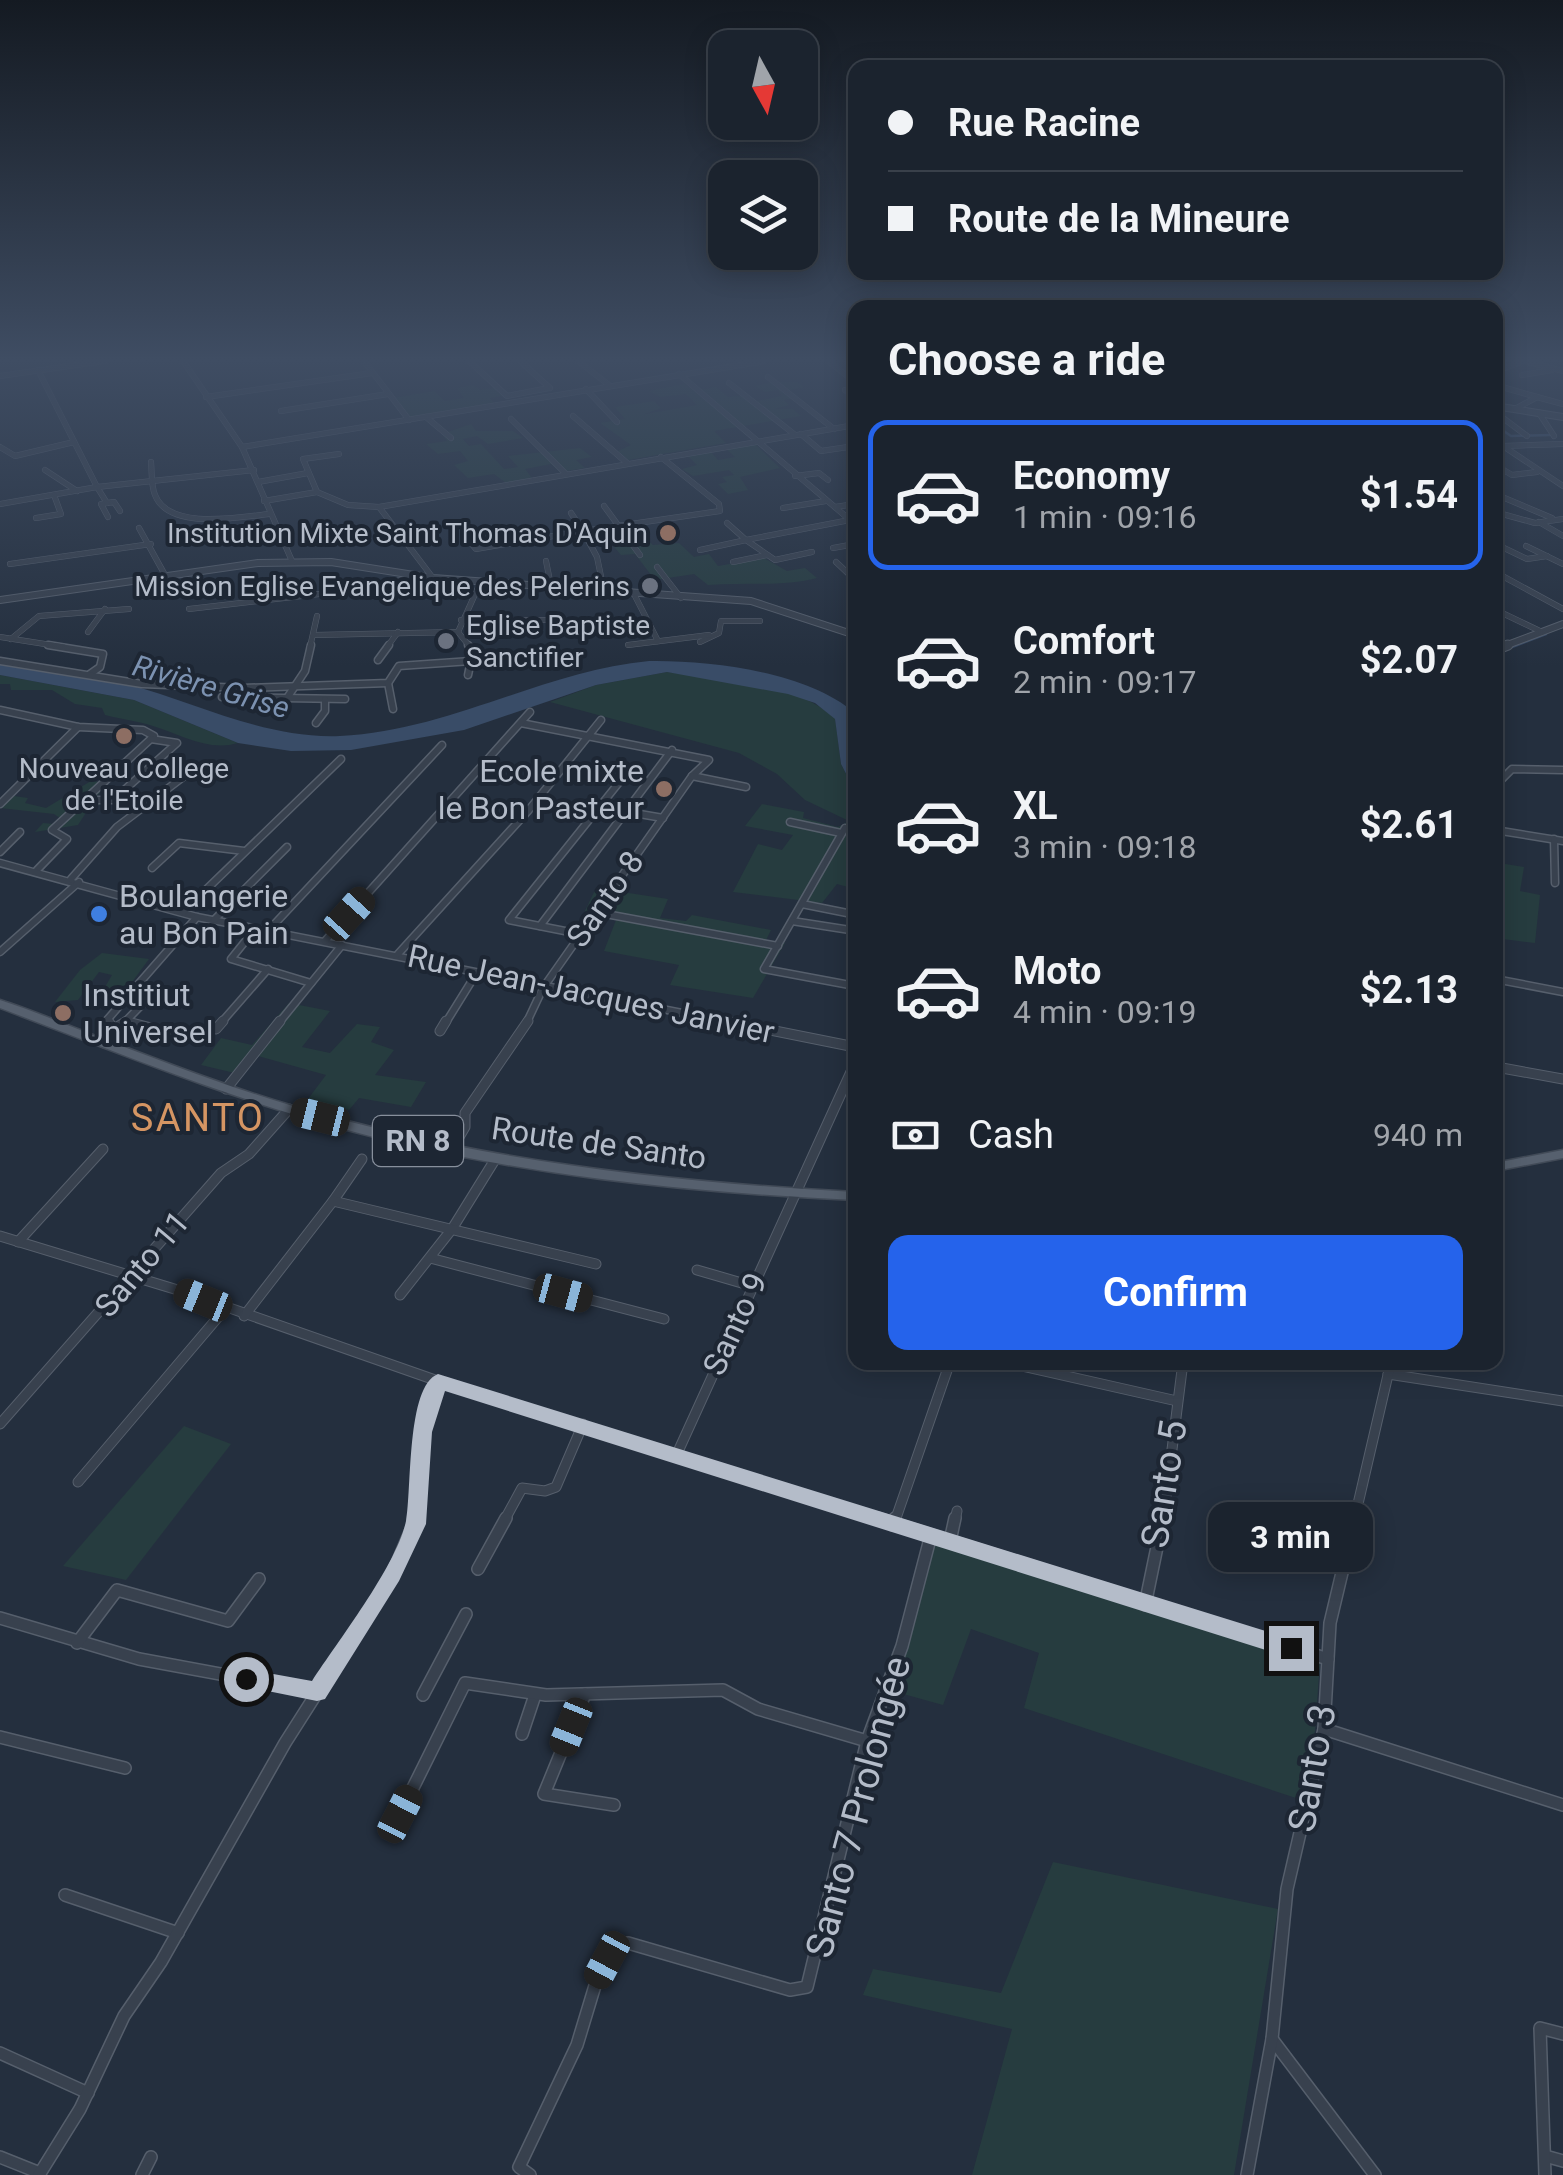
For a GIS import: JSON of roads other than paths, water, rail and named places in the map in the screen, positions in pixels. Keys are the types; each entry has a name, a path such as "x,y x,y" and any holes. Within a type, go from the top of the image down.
{"main road":[{"name":"Route de Santo","path":"2,1007 290,1110 452,1149 647,1180 848,1196"},
{"path":"1503,1165 1563,1154"}],"street":[{"path":"85,462 107,502"},
{"path":"151,462 150,481 163,505 189,520 269,514"},
{"path":"250,462 292,561"},
{"path":"303,462 317,492"},
{"path":"554,462 565,473"},
{"path":"264,502 317,492 348,505 378,506 623,462"},
{"path":"464,535 476,549 719,515 719,504 669,462"},
{"path":"780,462 848,517"},
{"path":"1524,462 1563,486"},
{"path":"45,470 77,491"},
{"path":"0,504 98,486 254,470"},
{"path":"1503,470 1512,475 1537,472"},
{"path":"795,476 819,473 828,480"},
{"path":"258,482 308,474"},
{"path":"36,518 61,514 54,495"},
{"path":"1503,497 1560,519"},
{"path":"783,508 826,501"},
{"path":"108,517 101,504 114,502 120,512"},
{"path":"834,508 848,505"},
{"path":"378,506 433,578"},
{"path":"604,506 640,555"},
{"path":"571,513 597,557 604,591"},
{"path":"1503,514 1539,522 1563,536"},
{"path":"1539,522 1560,519"},
{"path":"700,550 848,520"},
{"path":"727,522 746,540 778,560 812,552"},
{"path":"139,528 165,576"},
{"path":"10,564 151,544"},
{"path":"833,548 848,545"},
{"path":"1526,546 1563,564"},
{"path":"1504,548 1527,559 1547,556"},
{"path":"733,562 767,555"},
{"path":"0,600 292,561 330,562 433,578 760,602 848,633"},
{"path":"546,561 551,586"},
{"path":"836,562 848,573"},
{"path":"656,567 680,598"},
{"path":"189,609 354,590 418,576"},
{"path":"1503,576 1563,609"},
{"path":"468,675 473,651 458,632 460,620 478,596 481,581"},
{"path":"634,594 658,641"},
{"path":"88,632 105,609"},
{"path":"11,639 39,616 129,609"},
{"path":"1503,613 1542,632"},
{"path":"285,701 304,671 317,616"},
{"path":"628,646 720,633 721,621 727,619 760,621"},
{"path":"460,620 554,620"},
{"path":"1503,646 1563,624"},
{"path":"378,660 398,632"},
{"path":"314,634 458,632"},
{"path":"700,642 709,635"},
{"path":"0,638 102,654 100,667 90,674"},
{"path":"0,661 142,684 388,683"},
{"path":"393,709 388,683 399,666 471,661"},
{"path":"222,697 346,699"},
{"path":"316,723 326,711 325,700"},
{"path":"0,710 78,727 142,730 176,743 112,800 86,800"},
{"path":"325,942 530,712"},
{"path":"398,954 528,812 601,720"},
{"path":"521,723 672,750 540,926"},
{"path":"0,804 78,727"},
{"path":"36,870 66,839 52,830 152,737"},
{"path":"268,931 442,745"},
{"name":"Santo 8","path":"452,1149 465,1127 464,1113 538,1008 543,988 709,756 672,750"},
{"path":"184,912 341,759"},
{"path":"0,952 75,881 118,828 195,768"},
{"path":"1503,778 1512,769 1563,770"},
{"path":"692,776 746,787"},
{"path":"580,934 508,920 620,780"},
{"path":"628,812 663,818"},
{"path":"790,822 843,831 765,971 848,985"},
{"path":"1503,831 1559,840 1555,883"},
{"path":"0,852 20,832"},
{"path":"152,868 179,843 244,851"},
{"path":"214,920 287,847"},
{"name":"Rue Jean-Jacques Janvier","path":"0,863 197,917 848,1046"},
{"path":"802,904 848,913"},
{"path":"595,912 778,946"},
{"path":"114,1029 106,1020 197,917"},
{"path":"792,921 848,930"},
{"path":"256,929 231,959 311,983"},
{"path":"226,1089 342,945"},
{"path":"216,1028 268,969"},
{"path":"440,1031 476,974"},
{"path":"1503,980 1563,992"},
{"path":"104,1043 156,990 136,987"},
{"path":"128,1022 182,1036"},
{"path":"1503,1068 1563,1079"},
{"name":"Santo 9","path":"676,1456 848,1085"},
{"name":"Santo 11","path":"0,1424 221,1173 249,1154 290,1110"},
{"path":"18,1242 103,1149"},
{"path":"400,1295 452,1229 496,1158"},
{"path":"244,1316 362,1159"},
{"path":"333,1202 596,1264"},
{"path":"0,1236 438,1381 584,1424 1145,1605 1328,1659"},
{"path":"430,1258 664,1319"},
{"path":"696,1270 752,1286"},
{"path":"78,1482 225,1309"},
{"path":"893,1525 947,1370"},
{"path":"1039,1370 1177,1401"},
{"name":"Santo 5","path":"1145,1605 1165,1509 1182,1370"},
{"name":"Santo 3","path":"1247,2175 1272,2039 1287,1889 1324,1729 1328,1659 1341,1570 1389,1370"},
{"path":"1400,1370 1563,1401"},
{"path":"0,2156 40,2174 88,2093 124,2016 178,1933 317,1692 392,1574 416,1524 422,1432 438,1381"},
{"path":"478,1568 522,1488 556,1487 584,1424"},
{"path":"950,1541 958,1510"},
{"name":"Santo 7 Prolongée","path":"530,2175 519,2167 577,2046 597,1979 614,1947 628,1943 790,1990 807,1987 867,1741 902,1646 931,1535"},
{"path":"77,1643 117,1590 228,1621 259,1579"},
{"path":"423,1695 466,1614"},
{"path":"0,1618 77,1643 317,1692"},
{"path":"400,1814 464,1682 535,1695 723,1690 758,1708 867,1741"},
{"path":"585,1694 544,1794 614,1805"},
{"path":"522,1734 535,1695"},
{"path":"1324,1729 1563,1806"},
{"path":"0,1737 125,1768"},
{"path":"65,1895 178,1933"},
{"path":"1545,2175 1540,2028 1563,2034"},
{"path":"1272,2039 1374,2175"},
{"path":"0,2053 88,2093"},
{"path":"1545,2156 1563,2161"},
{"path":"142,2175 151,2157"}],"water":[{"path":"649,661 701,663 757,671 811,687 848,708 848,778 841,764 835,719 815,703 788,694 667,672 596,685 464,730 351,750 291,751 238,743 134,700 0,675 0,662 80,674 127,684 258,726 340,736 419,724 610,667"}],"waterway":[{"path":"1512,647 1546,634"}],"place":[{"name":"Institution Mixte Saint Thomas D'Aquin","path":"668,533"},
{"name":"Mission Eglise Evangelique des Pelerins","path":"650,586"},
{"name":"Eglise Baptiste Sanctifier","path":"446,641"},
{"name":"Nouveau College de l'Etoile","path":"124,736"},
{"name":"Ecole mixte le Bon Pasteur","path":"664,789"},
{"name":"Boulangerie au Bon Pain","path":"99,914"},
{"name":"Institiut Universel","path":"63,1013"}],"district":[{"name":"SANTO","path":"198,1118"}],"water label":[{"name":"Rivière Grise","path":"211,687"}]}
